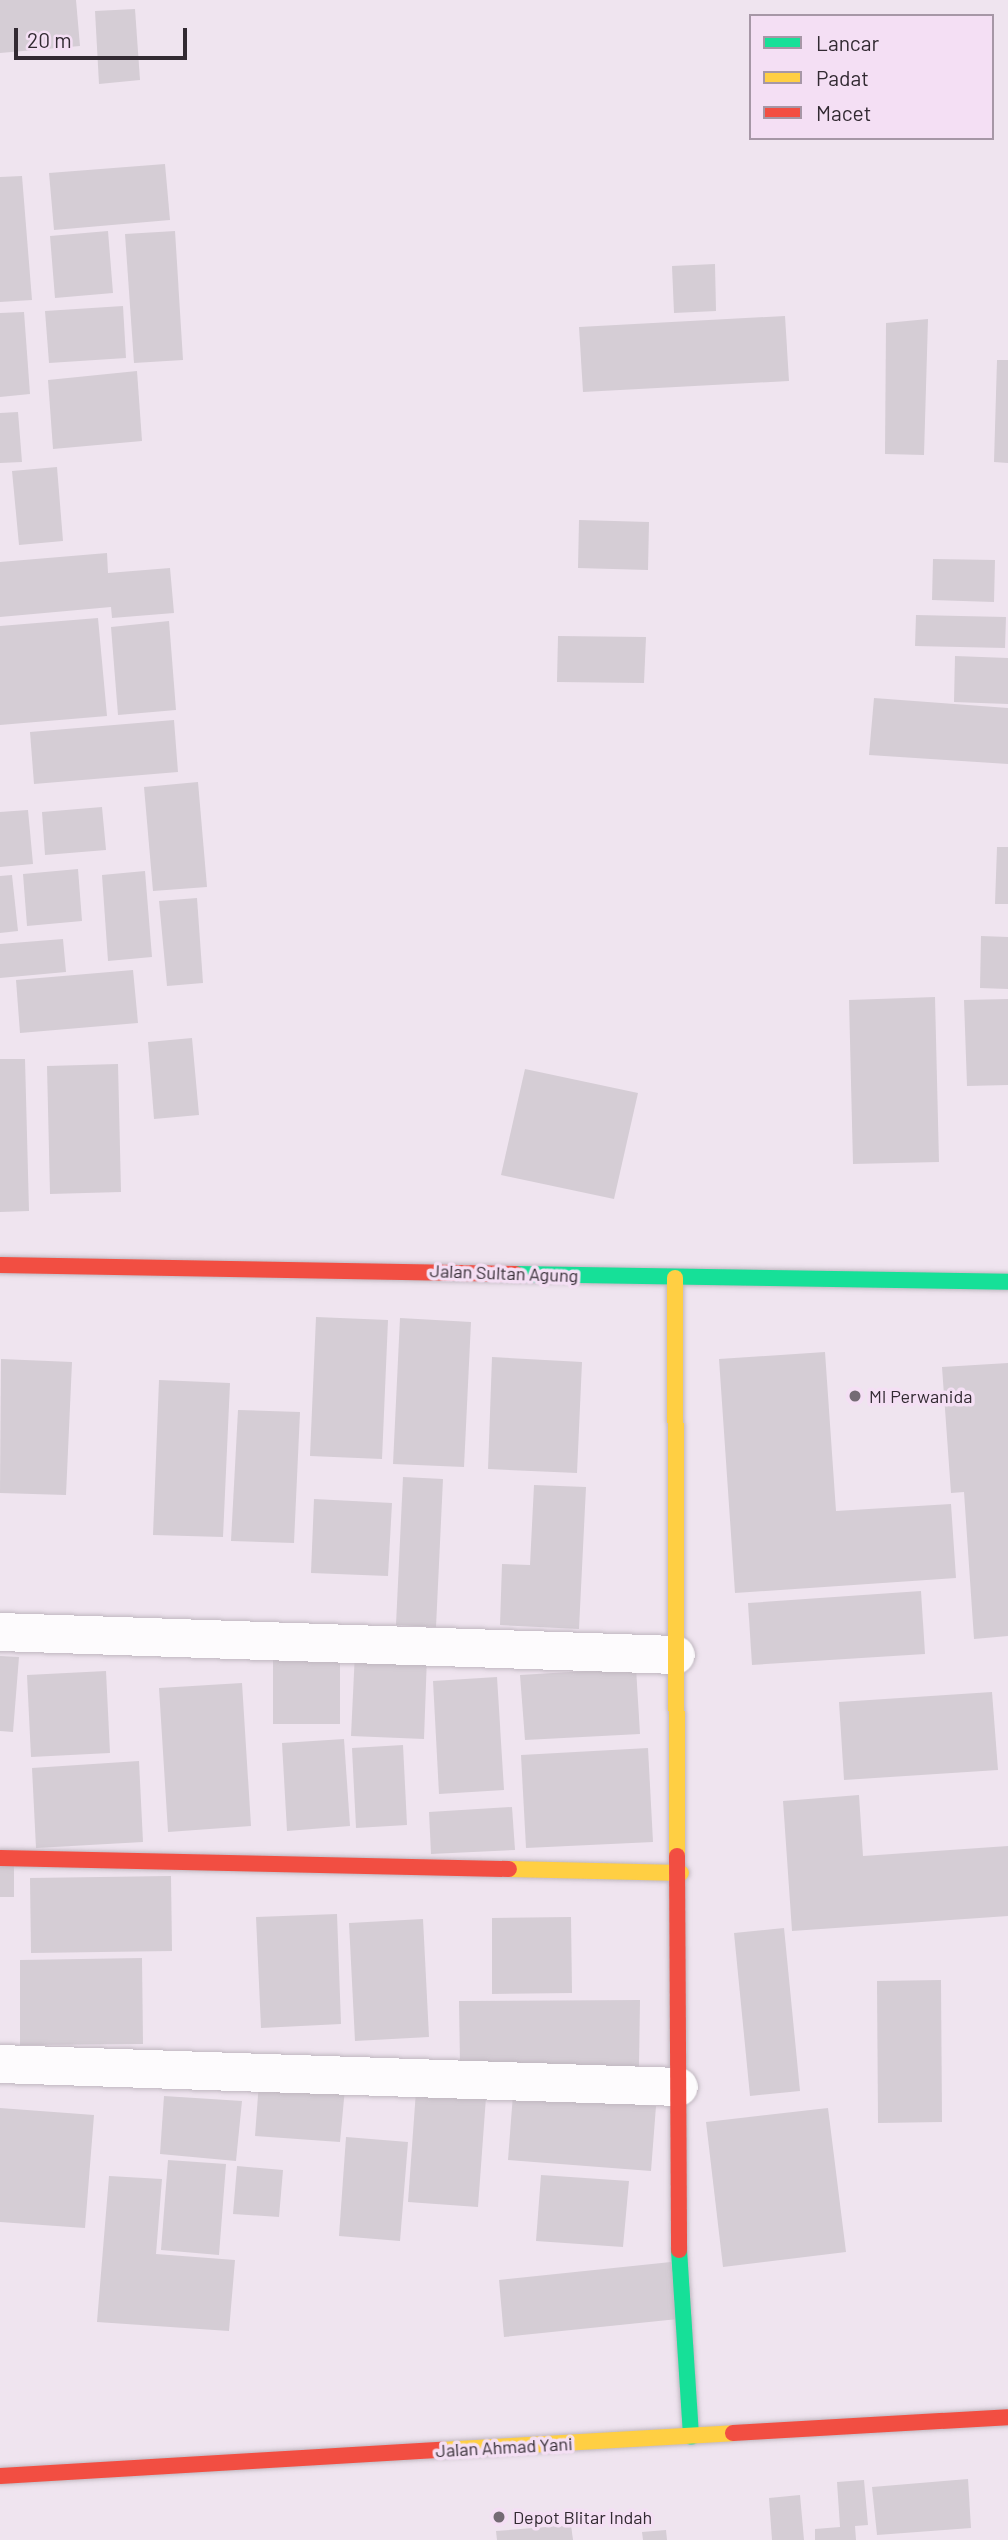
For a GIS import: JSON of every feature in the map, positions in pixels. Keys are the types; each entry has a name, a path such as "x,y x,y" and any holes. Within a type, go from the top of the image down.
{"main road":[{"name":"Jalan Sultan Agung","path":"0,1265 1008,1282"},
{"path":"676,1278 676,1655 681,1873 679,2272 691,2437"},
{"path":"0,1858 681,1873"},
{"name":"Jalan Ahmad Yani","path":"0,2476 1008,2417"}],"street":[{"path":"0,1632 676,1655"},
{"path":"0,2064 680,2087"}],"building":[{"path":"0,0 76,0 80,46 0,53"},
{"path":"135,9 140,80 99,84 95,11"},
{"path":"165,164 170,220 54,230 49,173"},
{"path":"22,176 32,300 0,302 0,177"},
{"path":"108,231 113,293 55,298 50,236"},
{"path":"175,231 183,360 134,363 125,234"},
{"path":"715,264 716,311 674,313 672,266"},
{"path":"123,306 126,358 49,363 45,311"},
{"path":"24,312 30,394 0,397 0,313"},
{"path":"785,316 789,381 583,392 579,327"},
{"path":"928,319 924,455 885,454 886,323"},
{"path":"997,360 1008,360 1008,463 994,462"},
{"path":"137,371 142,441 53,449 48,380"},
{"path":"18,412 22,462 0,463 0,413"},
{"path":"57,467 63,541 19,545 12,471"},
{"path":"579,520 649,522 648,570 578,568"},
{"path":"107,553 108,573 170,568 174,613 112,618 111,607 0,617 0,562"},
{"path":"933,559 995,560 994,602 932,600"},
{"path":"916,615 1006,617 1005,648 915,646"},
{"path":"98,618 107,716 0,725 0,626"},
{"path":"169,621 176,710 118,715 111,627"},
{"path":"558,636 646,637 644,683 557,682"},
{"path":"955,656 1008,658 1008,704 954,702"},
{"path":"874,698 1008,708 1008,764 869,755"},
{"path":"174,720 178,772 34,784 30,732"},
{"path":"198,782 207,887 153,891 144,787"},
{"path":"102,807 106,850 45,855 42,812"},
{"path":"28,810 33,864 0,867 0,812"},
{"path":"997,847 1008,847 1008,904 995,904"},
{"path":"78,869 82,921 27,926 23,874"},
{"path":"145,871 152,957 108,961 102,875"},
{"path":"12,875 18,931 0,933 0,876"},
{"path":"197,898 203,983 167,986 159,901"},
{"path":"981,936 1008,937 1008,989 980,988"},
{"path":"63,939 66,972 0,978 0,944"},
{"path":"133,970 138,1023 20,1033 16,980"},
{"path":"935,997 939,1162 853,1164 849,1000"},
{"path":"1008,999 1008,1085 967,1086 964,1000"},
{"path":"192,1038 199,1115 154,1119 148,1042"},
{"path":"0,1059 25,1059 29,1211 0,1212"},
{"path":"118,1064 121,1192 50,1194 47,1066"},
{"path":"525,1069 638,1093 614,1199 501,1175"},
{"path":"316,1317 388,1320 382,1459 310,1456"},
{"path":"400,1318 471,1322 464,1467 393,1464"},
{"path":"825,1352 836,1511 951,1504 956,1578 735,1593 719,1359"},
{"path":"492,1357 582,1362 577,1473 488,1469"},
{"path":"1,1359 72,1362 66,1495 0,1493"},
{"path":"1008,1363 1008,1636 974,1639 964,1492 951,1493 942,1367"},
{"path":"159,1380 230,1383 223,1537 153,1535"},
{"path":"238,1410 300,1412 294,1543 231,1541"},
{"path":"403,1477 443,1479 436,1627 396,1625"},
{"path":"534,1485 586,1487 579,1629 500,1625 502,1564 530,1565"},
{"path":"314,1499 392,1503 388,1576 311,1573"},
{"path":"921,1591 925,1654 752,1665 748,1603"},
{"path":"355,1652 427,1656 424,1739 351,1736"},
{"path":"340,1655 340,1724 273,1724 273,1656"},
{"path":"0,1656 19,1657 13,1732 0,1731"},
{"path":"636,1668 640,1734 525,1740 520,1675"},
{"path":"106,1671 110,1753 31,1757 27,1675"},
{"path":"497,1677 504,1790 439,1794 433,1681"},
{"path":"242,1683 251,1826 168,1832 159,1688"},
{"path":"992,1692 998,1770 844,1780 839,1702"},
{"path":"344,1739 350,1826 287,1831 282,1743"},
{"path":"403,1745 407,1825 356,1828 352,1748"},
{"path":"648,1748 653,1842 526,1848 521,1755"},
{"path":"139,1761 143,1842 36,1848 32,1768"},
{"path":"859,1795 863,1856 1008,1846 1008,1916 792,1931 783,1801"},
{"path":"512,1807 515,1850 431,1854 429,1812"},
{"path":"0,1861 14,1861 14,1897 0,1897"},
{"path":"171,1876 172,1951 31,1953 30,1878"},
{"path":"337,1914 341,2024 261,2028 256,1917"},
{"path":"571,1917 572,1993 492,1994 492,1918"},
{"path":"423,1919 429,2037 355,2041 349,1923"},
{"path":"784,1928 800,2091 750,2096 734,1933"},
{"path":"142,1958 143,2044 20,2045 20,1960"},
{"path":"941,1980 942,2122 878,2123 877,1981"},
{"path":"640,2000 639,2066 460,2066 459,2001"},
{"path":"259,2082 345,2088 340,2142 255,2136"},
{"path":"416,2091 486,2097 478,2207 408,2202"},
{"path":"513,2094 656,2106 651,2171 508,2160"},
{"path":"164,2096 242,2101 236,2161 160,2154"},
{"path":"0,2108 94,2115 85,2228 0,2222"},
{"path":"828,2108 846,2252 723,2267 706,2122"},
{"path":"346,2137 408,2142 400,2241 339,2236"},
{"path":"168,2160 226,2164 219,2255 161,2250"},
{"path":"237,2166 283,2170 279,2217 233,2214"},
{"path":"541,2175 629,2181 623,2247 536,2241"},
{"path":"109,2176 162,2179 156,2254 235,2260 229,2331 97,2322"},
{"path":"671,2262 678,2319 504,2337 499,2280"},
{"path":"968,2479 971,2528 877,2535 872,2487"},
{"path":"864,2480 868,2525 855,2526 856,2540 815,2540 815,2529 840,2527 837,2482"},
{"path":"800,2495 804,2540 772,2540 769,2498"},
{"path":"571,2525 573,2540 497,2540 496,2531"},
{"path":"666,2530 667,2540 643,2540 642,2532"}],"traffic: fast":[{"path":"516,1274 1008,1282"},
{"path":"679,2250 691,2437"}],"traffic: slow":[{"path":"675,1278 677,1856"},
{"path":"509,1869 681,1873"},
{"path":"441,2450 733,2433"}],"traffic: jam":[{"path":"0,1265 516,1274"},
{"path":"677,1856 679,2250"},
{"path":"0,1858 509,1869"},
{"path":"733,2433 1008,2417"},
{"path":"0,2476 441,2450"}],"place":[{"name":"MI Perwanida","path":"855,1396"},
{"name":"Depot Blitar Indah","path":"499,2517"}]}
